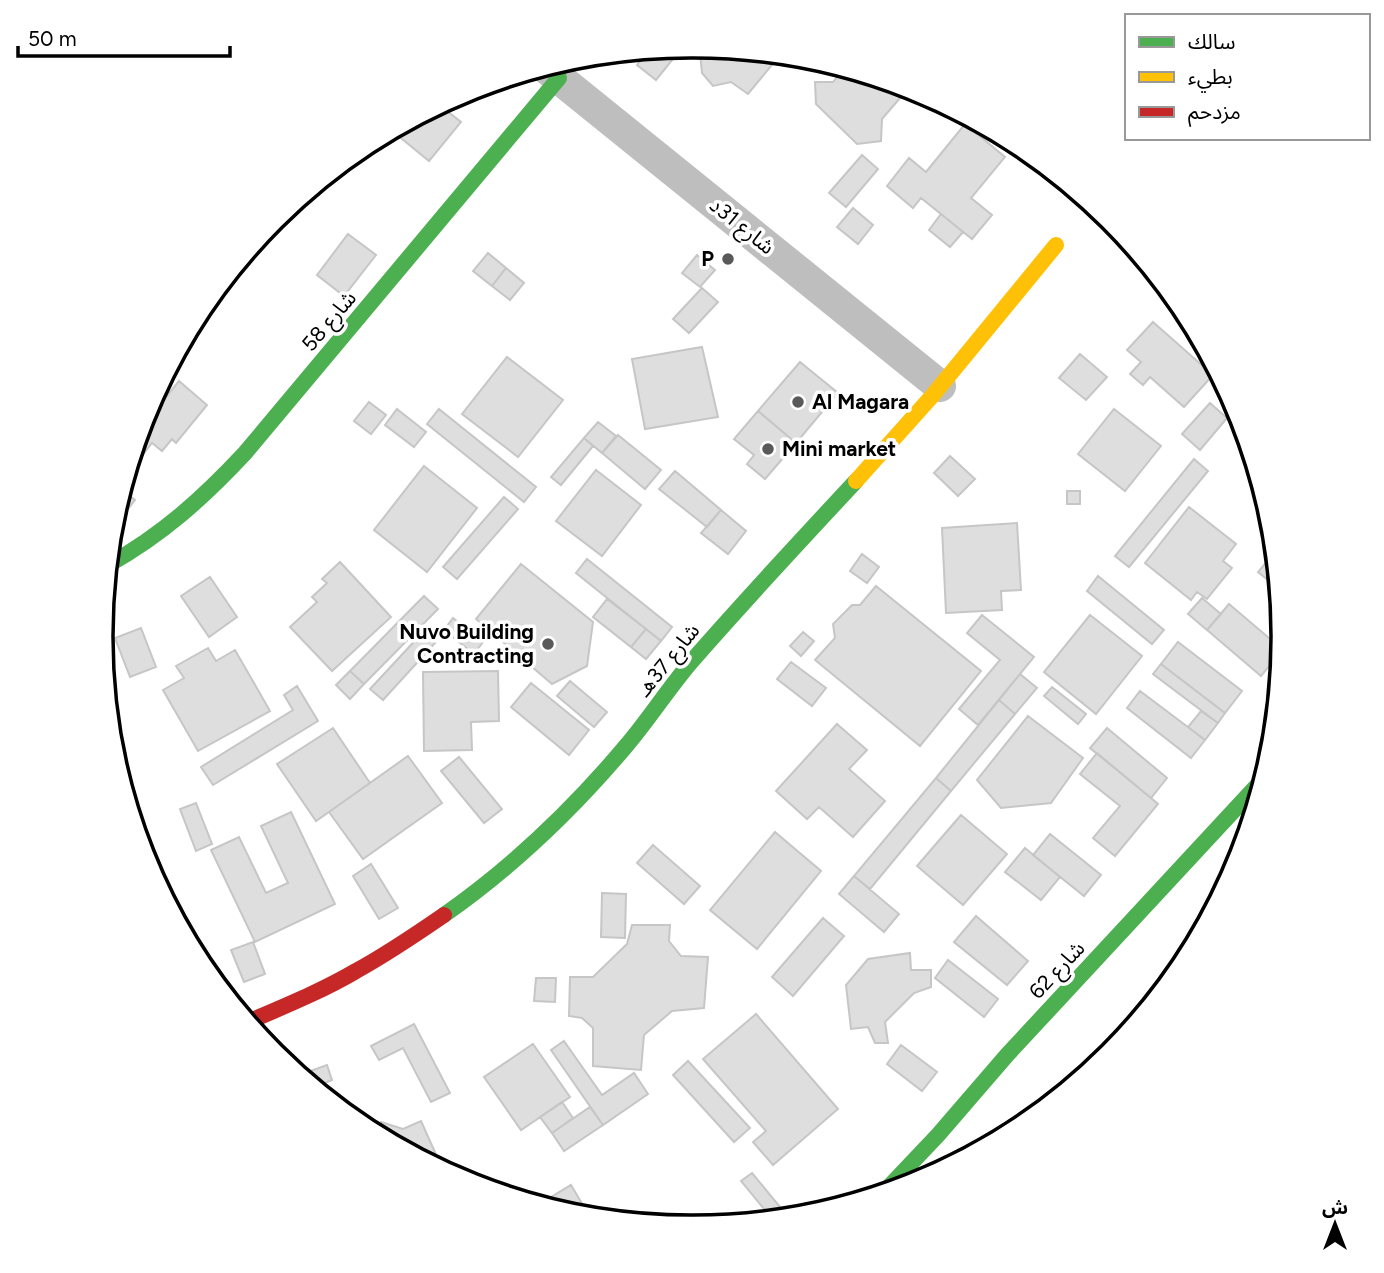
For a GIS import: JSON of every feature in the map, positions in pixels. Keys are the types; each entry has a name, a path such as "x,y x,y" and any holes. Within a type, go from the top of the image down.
{"street":[{"name":"شارع 31د","path":"555,74 940,386"},
{"name":"شارع 58","path":"118,559 154,539 178,521 219,483 263,434 549,75"},
{"name":"شارع 37هـ","path":"257,1018 310,995 389,953 473,895 513,862 598,777 661,703 694,658 914,417 1056,245"},
{"name":"شارع 62","path":"899,1177 939,1135 1007,1055 1248,795"}],"building":[{"path":"700,58 773,64 748,94 731,82 713,86 702,73"},
{"path":"673,59 656,80 637,65 641,60"},
{"path":"838,76 842,77 900,98 882,119 881,141 857,144 816,104 815,82 833,82"},
{"path":"448,112 461,122 429,161 400,137"},
{"path":"964,126 1005,157 971,198 992,215 972,239 921,198 913,208 887,186 909,158 926,172"},
{"path":"862,155 878,169 846,207 829,193"},
{"path":"853,208 873,225 858,244 837,227"},
{"path":"941,214 963,232 950,247 929,230"},
{"path":"348,234 376,255 344,296 317,275"},
{"path":"488,253 506,268 492,286 473,271"},
{"path":"697,255 715,270 700,287 682,273"},
{"path":"506,268 524,283 510,300 492,286"},
{"path":"702,288 718,302 689,333 673,319"},
{"path":"1153,322 1203,366 1210,379 1184,407 1150,377 1143,385 1130,374 1141,362 1127,350"},
{"path":"702,347 718,417 645,429 632,359"},
{"path":"1080,354 1107,377 1086,400 1059,378"},
{"path":"507,357 563,400 518,457 462,414"},
{"name":"Al Magara","path":"800,362 838,393 796,443 758,411"},
{"path":"179,381 207,405 176,443 172,439 162,451 152,443 142,455 157,415 164,399"},
{"path":"369,402 386,415 371,434 354,421"},
{"path":"1210,403 1227,418 1200,450 1182,434"},
{"path":"397,409 426,432 414,447 385,425"},
{"path":"439,409 536,487 524,502 427,424"},
{"path":"1114,409 1161,446 1125,491 1078,454"},
{"name":"Mini market","path":"758,411 796,443 765,479 747,464 754,455 734,439"},
{"path":"598,422 616,436 602,453 584,438"},
{"path":"618,435 661,470 645,489 602,453"},
{"path":"584,438 593,446 561,485 551,477"},
{"path":"950,456 975,479 958,496 934,473"},
{"path":"1194,459 1208,471 1129,567 1115,556"},
{"path":"424,466 477,508 427,572 374,530"},
{"path":"596,470 641,505 602,556 556,521"},
{"path":"675,471 721,510 707,527 659,489"},
{"path":"1067,491 1080,491 1080,504 1067,504"},
{"path":"131,497 135,500 127,510"},
{"path":"504,497 518,509 457,579 443,567"},
{"path":"1189,507 1236,544 1223,561 1232,568 1207,599 1197,592 1191,600 1145,563"},
{"path":"721,510 746,531 728,554 701,533"},
{"path":"1017,523 1021,590 1001,591 1002,610 946,613 942,528"},
{"path":"862,554 879,567 867,583 850,571"},
{"path":"587,559 672,627 661,641 576,573"},
{"path":"340,562 391,617 332,671 290,627 317,602 312,597 327,583 322,579"},
{"path":"1266,562 1268,580 1258,572"},
{"name":"Nuvo Building Contracting","path":"521,564 593,622 587,666 552,684 476,619"},
{"path":"1098,576 1164,630 1152,644 1087,591"},
{"path":"210,577 237,617 209,637 181,596"},
{"path":"876,586 981,671 920,746 815,660 835,638 833,624 852,605 860,605"},
{"path":"424,596 438,609 364,684 350,671"},
{"path":"1202,598 1221,614 1207,630 1188,614"},
{"path":"607,599 646,629 631,647 593,617"},
{"path":"1229,604 1271,640 1270,665 1261,676 1207,630"},
{"path":"982,615 1034,657 978,725 959,709 1000,660 967,633"},
{"path":"1090,615 1142,656 1096,714 1044,672"},
{"path":"453,618 483,642 474,654 444,630"},
{"path":"141,628 156,667 130,677 115,638"},
{"path":"646,629 661,641 646,659 631,647"},
{"path":"423,632 435,643 383,700 370,689"},
{"path":"803,632 814,641 801,656 790,646"},
{"path":"1178,642 1242,691 1225,713 1161,664"},
{"path":"208,648 216,661 235,650 270,711 198,751 163,690 184,678 176,666"},
{"path":"791,662 826,688 812,706 777,679"},
{"path":"1161,664 1225,713 1218,723 1153,674"},
{"path":"350,671 364,684 350,699 336,685"},
{"path":"498,671 499,721 471,722 472,750 424,751 423,672"},
{"path":"1020,674 1037,688 1015,714 999,700"},
{"path":"570,681 607,712 594,727 557,696"},
{"path":"531,683 589,730 569,755 511,707"},
{"path":"297,686 318,721 213,785 201,767 293,710 284,695"},
{"path":"1052,687 1086,714 1078,724 1044,696"},
{"path":"1140,691 1205,740 1191,758 1127,708"},
{"path":"999,700 1015,714 951,791 936,778"},
{"path":"1201,711 1218,723 1205,740 1188,727"},
{"path":"1028,716 1083,758 1051,803 1001,808 977,780"},
{"path":"837,724 867,750 849,769 885,801 853,837 819,807 807,819 776,791"},
{"path":"333,728 370,783 316,821 277,764"},
{"path":"1107,728 1167,778 1151,798 1090,748"},
{"path":"1097,753 1158,804 1115,856 1093,838 1120,806 1080,774"},
{"path":"408,756 442,803 363,859 329,812"},
{"path":"459,757 502,809 484,823 441,771"},
{"path":"936,778 951,791 870,889 854,876"},
{"path":"196,803 212,844 196,851 180,809"},
{"path":"291,812 335,904 255,942 211,850 239,837 266,893 288,883 261,826"},
{"path":"961,815 1007,854 963,905 917,866"},
{"path":"775,832 821,871 757,949 710,910"},
{"path":"1050,834 1101,875 1084,896 1033,855"},
{"path":"653,845 700,886 684,904 637,863"},
{"path":"1025,848 1060,877 1041,900 1005,872"},
{"path":"371,864 398,908 379,919 353,876"},
{"path":"854,876 899,914 884,932 839,894"},
{"path":"602,893 626,894 625,938 601,937"},
{"path":"976,916 1028,961 1007,985 954,942"},
{"path":"823,918 844,936 793,996 772,977"},
{"path":"632,925 670,925 669,941 681,956 708,957 704,1008 672,1011 644,1035 641,1070 593,1066 593,1028 582,1018 569,1016 570,977 593,977 627,944"},
{"path":"253,942 265,974 244,982 231,950"},
{"path":"910,953 911,970 931,970 931,987 914,993 885,1022 888,1043 875,1043 868,1027 851,1029 846,985 868,959"},
{"path":"948,960 998,999 984,1017 935,978"},
{"path":"536,978 556,978 555,1002 534,1001"},
{"path":"756,1014 838,1109 773,1165 753,1142 766,1131 703,1059"},
{"path":"414,1024 450,1093 431,1102 403,1048 379,1060 371,1046"},
{"path":"564,1041 602,1095 634,1073 648,1094 603,1125 551,1050"},
{"path":"533,1044 570,1097 521,1130 484,1077"},
{"path":"901,1045 937,1072 922,1091 887,1064"},
{"path":"688,1061 750,1128 734,1142 673,1075"},
{"path":"327,1065 332,1080 324,1083 309,1071"},
{"path":"562,1102 573,1118 552,1133 540,1117"},
{"path":"590,1107 603,1125 564,1151 552,1133"},
{"path":"421,1121 437,1156 380,1124 381,1122 403,1129"},
{"path":"752,1173 781,1208 765,1210 741,1181"},
{"path":"571,1185 583,1205 579,1204 550,1198"}],"traffic: fast":[{"path":"118,559 181,515 245,453 559,78"},
{"path":"444,915 493,878 585,792 634,736 691,662 856,481"},
{"path":"898,1177 1007,1055 1248,795"}],"traffic: slow":[{"path":"856,481 933,395 1056,245"}],"traffic: jam":[{"path":"257,1018 343,978 444,915"}],"place":[{"name":"P","path":"728,259"},
{"name":"Al Magara","path":"798,402"},
{"name":"Mini market","path":"768,449"},
{"name":"Nuvo Building Contracting","path":"548,644"}]}
